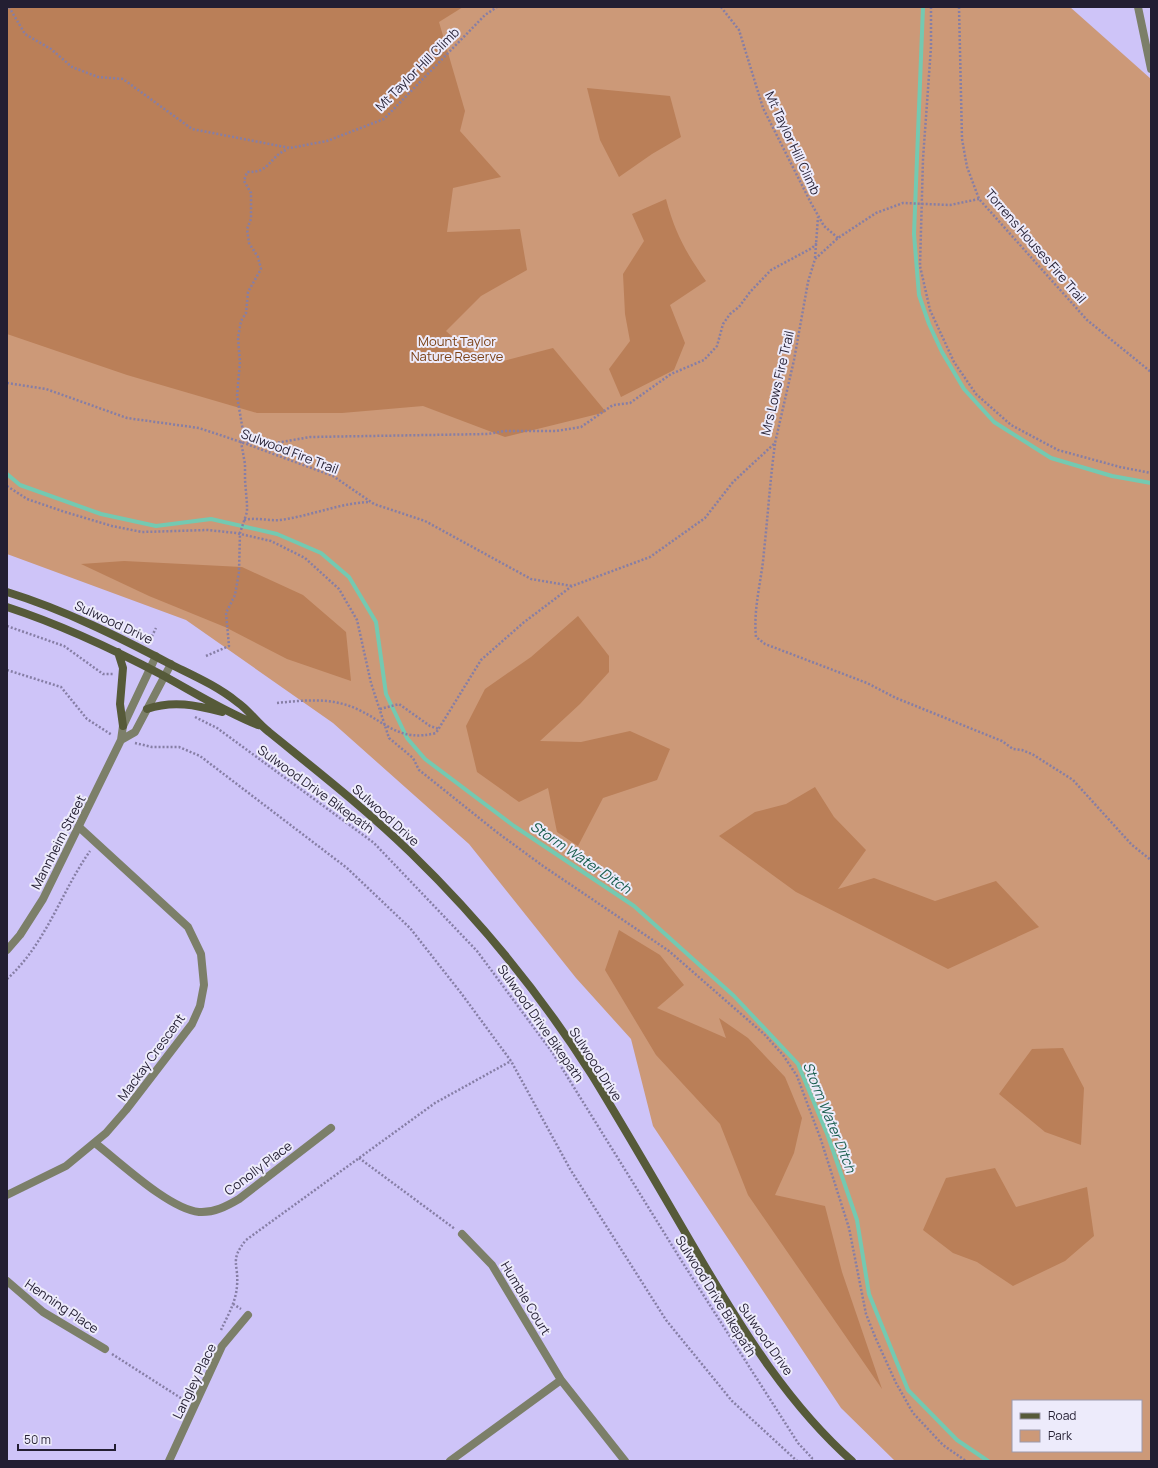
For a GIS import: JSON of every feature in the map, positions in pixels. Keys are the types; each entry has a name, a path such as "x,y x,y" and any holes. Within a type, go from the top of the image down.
{"main road":[{"name":"Sulwood Drive","path":"7,592 73,616 200,678 238,702 263,727 351,798 410,852 492,941 544,1006 591,1073 732,1312 766,1364 804,1412 852,1461"},
{"name":"Sulwood Drive","path":"7,607 67,628 164,676 233,715 263,727"},
{"path":"118,652 123,668 120,704 122,726"},
{"path":"147,709 161,704 194,705 233,715"}],"street":[{"path":"1138,7 1151,65"},
{"name":"Mannheim Street","path":"7,950 20,935 43,899 79,828 122,740 122,726 156,656"},
{"name":"Mannheim Street","path":"122,740 135,732 171,664"},
{"name":"Mackay Crescent","path":"7,1195 66,1166 96,1144 126,1110 192,1024 200,1006 204,975 199,949 188,926 79,828"},
{"name":"Conolly Place","path":"96,1144 167,1199 182,1208 207,1212 224,1208 240,1199 331,1128"},
{"name":"Humble Court","path":"462,1234 492,1265 561,1380 625,1461"},
{"name":"Henning Place","path":"7,1281 43,1312 105,1349"},
{"name":"Langley Place","path":"169,1461 222,1346 248,1315"},
{"path":"450,1461 561,1380"}],"path":[{"name":"Mt Taylor Hill Climb","path":"9,7 25,34 51,49 72,67 98,77 123,79 192,129 290,148 328,141 384,120 485,16 497,7"},
{"name":"Mt Taylor Hill Climb","path":"721,7 739,30 764,108 818,216 824,226 838,238"},
{"path":"931,7 931,47 923,159 923,203 920,266 930,310 954,362 976,394 1011,425 1058,450 1120,467 1151,473"},
{"name":"Torrens Houses Fire Trail","path":"960,7 962,139 967,167 979,199 1087,320 1151,372"},
{"path":"206,656 229,646 226,614 235,595 239,572 240,533 247,504 245,480 246,464 240,442 243,431 237,396 240,362 238,338 241,321 246,313 248,292 261,269 258,257 249,243 247,229 251,219 251,193 244,181 247,172 264,170 278,153 295,147"},
{"path":"815,259 838,238 876,213 903,203 950,205 979,199"},
{"name":"Mrs Lows Fire Trail","path":"572,586 650,557 705,518 733,482 775,443 794,360 808,282 815,259 818,216"},
{"path":"247,443 264,439 276,443 310,437 488,434 504,431 536,432 581,427 613,406 630,403 671,374 704,360 717,346 723,324 730,314 739,307 750,292 771,270 812,248 817,242"},
{"name":"Sulwood Fire Trail","path":"7,383 46,389 127,418 199,428 240,442 333,476 371,502 425,521 531,579 572,586"},
{"path":"775,443 766,516 764,551 755,614 756,637 765,644 866,682 896,698 1002,741 1013,749 1022,750 1032,754 1073,780 1132,845 1151,860"},
{"path":"7,486 27,499 112,526 142,532 208,530 240,533 271,541 305,558 339,589 357,620 371,683 382,709 389,738 413,758 419,770 511,843 669,951 764,1034 783,1055 797,1076 821,1140 849,1228 866,1314 876,1339 896,1383 913,1413 943,1445 966,1461"},
{"path":"243,520 251,518 279,520 354,503 371,502"},
{"path":"277,703 311,700 331,701 359,710 394,731 425,736 436,733 481,660 522,623 572,586"},
{"path":"7,626 64,646 103,674 123,674"},
{"path":"150,640 156,628"},
{"path":"7,670 61,687 87,719 122,740 152,747 179,747 200,756 347,868 410,928 461,993 511,1061 570,1169 666,1320 732,1401 798,1461"},
{"path":"382,709 399,704 414,715 439,729"},
{"name":"Sulwood Drive Bikepath","path":"193,716 217,728 374,843 477,951 552,1052 798,1444 812,1458 812,1461"},
{"path":"7,979 38,943 78,868 96,843"},
{"path":"233,1304 237,1287 237,1252 246,1240 435,1103 511,1061"},
{"path":"359,1158 462,1234"},
{"path":"105,1349 194,1407"}],"green space":[{"name":"Mount Taylor Nature Reserve","path":"7,7 1070,7 1151,79 1151,1461 895,1461 841,1408 653,1126 631,1039 576,978 469,844 333,723 186,620 7,554"},
{"path":"7,7 463,7 439,22 465,111 460,131 501,177 453,188 447,232 520,229 527,270 481,296 446,331 465,348 496,363 553,348 606,412 505,437 423,406 342,413 257,413 127,375 7,334"},
{"path":"587,88 670,96 681,137 652,154 619,177 600,140"},
{"path":"666,199 677,233 706,281 670,305 685,343 674,370 621,397 609,369 630,341 625,314 623,274 644,241 632,214"},
{"path":"124,561 242,567 303,595 346,632 351,681 287,659 225,627 149,596 81,564"},
{"path":"578,616 609,656 609,672 580,704 540,741 581,742 630,731 670,749 657,780 603,798 578,846 557,832 548,788 519,802 477,772 466,726 485,689 531,657"},
{"path":"815,787 834,817 866,850 838,889 874,878 935,901 996,881 1039,927 948,969 796,892 719,836 755,812 786,804"},
{"path":"619,930 660,955 684,985 657,1008 726,1038 719,1018 748,1038 785,1077 802,1118 794,1153 775,1195 825,1206 842,1272 882,1389 748,1195 720,1124 656,1055 605,970"},
{"path":"1063,1048 1084,1088 1081,1145 1045,1132 999,1094 1032,1049"},
{"path":"995,1168 1016,1207 1087,1187 1094,1236 1065,1261 1013,1286 977,1262 953,1253 923,1230 946,1178"}],"waterway":[{"path":"923,7 914,234 919,295 929,324 942,352 964,389 994,422 1051,458 1112,476 1151,483"},
{"name":"Storm Water Ditch","path":"7,474 20,485 101,514 156,526 211,519 277,534 321,553 349,577 376,622 386,694 407,738 425,759 514,826 634,906 734,996 798,1064 828,1136 857,1220 869,1294 908,1390 957,1440 988,1461"}]}
